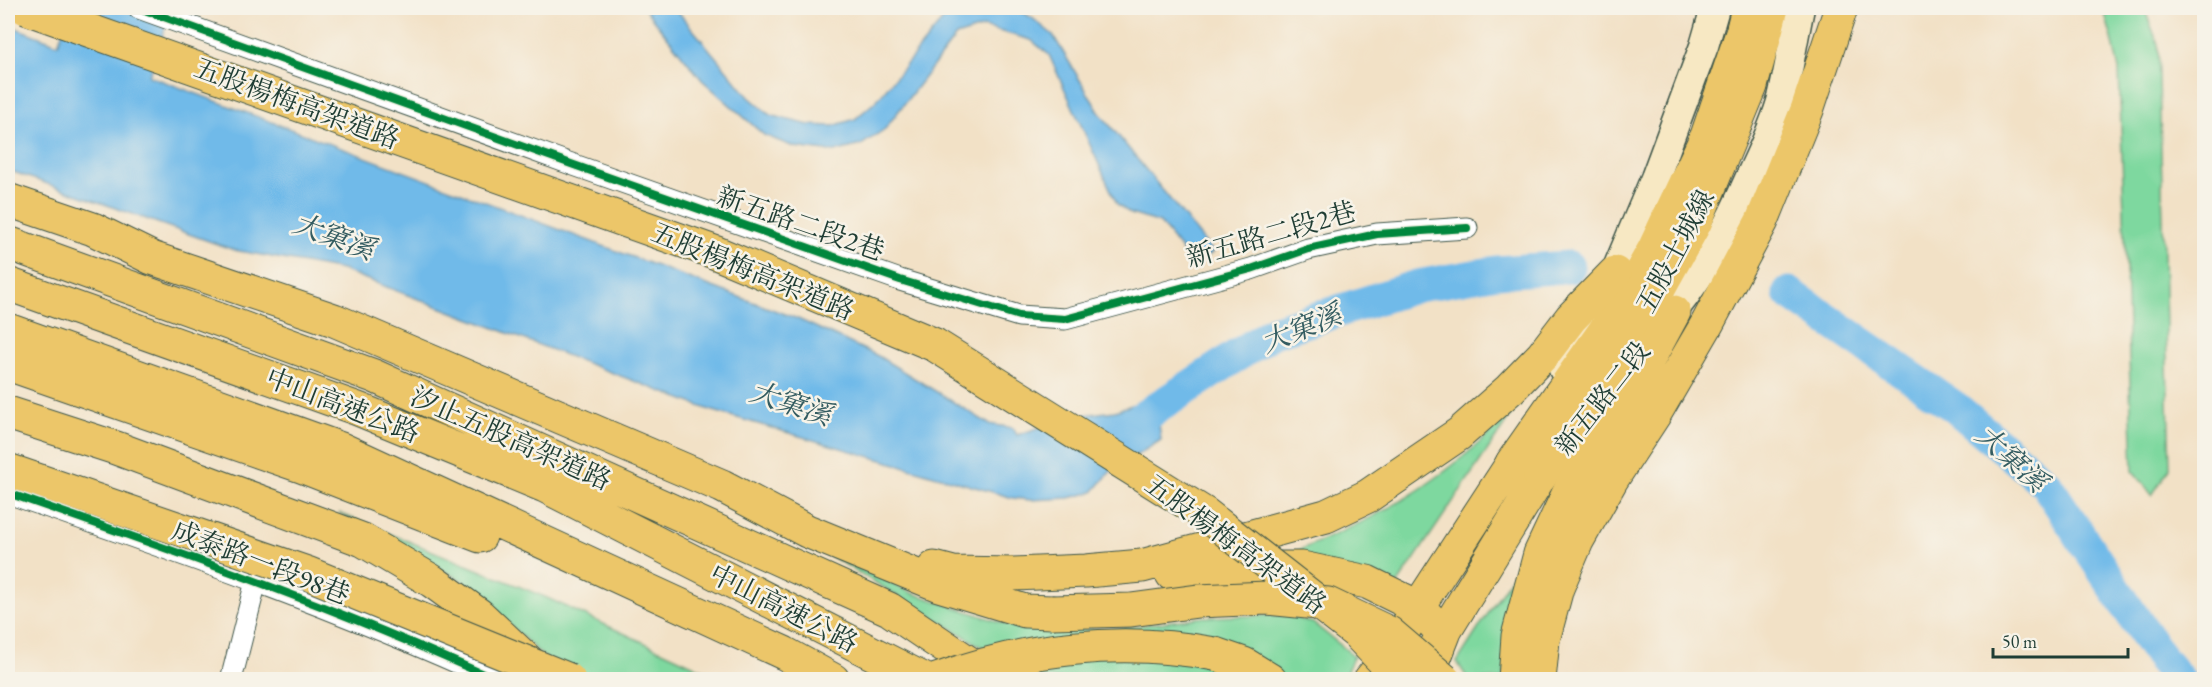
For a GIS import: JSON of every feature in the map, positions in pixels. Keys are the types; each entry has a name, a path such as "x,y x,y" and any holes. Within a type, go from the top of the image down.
{"highway":[{"name":"五股楊梅高架道路","path":"26,8 714,252 935,345 1205,514 1356,632 1384,674"},
{"name":"五股土城線","path":"1526,470 1630,312 1654,249 1707,136 1742,33 1748,8"},
{"name":"五股土城線","path":"1630,312 1659,288 1695,223 1751,86 1772,8"},
{"path":"1539,680 1543,640 1557,588 1577,541 1612,479 1654,415 1707,324 1762,221 1807,110 1841,8"},
{"path":"8,200 93,230 152,258 334,320 898,558 979,579 1054,586 1241,568 1302,568 1367,582 1418,607 1444,634 1426,680"},
{"path":"8,222 109,250 152,258"},
{"name":"汐止五股高架道路","path":"8,243 374,376 889,609 994,680"},
{"path":"953,573 1014,574 1142,566 1326,516 1368,496 1459,434 1510,389 1542,356 1571,318 1615,273"},
{"name":"中山高速公路","path":"8,284 358,409 544,486 925,680"},
{"path":"1515,680 1518,636 1540,554 1571,488 1629,395 1674,312"},
{"name":"中山高速公路","path":"8,330 341,449 784,653 833,680"},
{"path":"8,364 301,466 784,653"},
{"path":"8,402 116,448"},
{"path":"8,412 116,448 363,540 432,581 479,615 545,680"},
{"path":"8,470 308,573 569,680"},
{"path":"723,486 807,531 939,585 1025,611 1131,610 1198,601 1267,598 1328,604 1389,633 1444,680"},
{"path":"937,680 957,672 1016,657 1098,645 1138,645 1178,647 1215,654 1244,664 1270,680"}],"main road":[{"name":"新五路二段","path":"1416,680 1444,634 1526,470 1615,273 1655,178 1704,46 1715,8"},
{"name":"新五路二段","path":"1384,674 1418,607 1526,470 1674,312 1702,272 1725,232 1758,161 1781,99 1800,8"}],"street":[{"name":"新五路二段2巷","path":"139,8 900,280 1019,316 1065,319 1251,269 1308,249 1377,234 1467,228"},
{"name":"成泰路一段98巷","path":"8,494 220,567 428,649 496,680"},
{"path":"231,680 256,581 243,551"}],"green space":[{"path":"2103,8 2144,8 2158,44 2170,468 2152,495 2133,471 2119,70"},
{"path":"1511,415 1397,585 1278,559 1400,502 1447,470"},
{"path":"339,513 545,597 723,679 562,679 547,660 463,581"},
{"path":"1537,537 1502,679 1468,679 1457,662"},
{"path":"826,553 912,593 1009,625 1050,630 1113,629 1204,617 1286,615 1313,623 1354,656 1343,679 1033,679"}],"water":[{"path":"71,8 172,8 149,76 798,319 878,356 989,424 1013,428 1017,435 1074,416 1115,411 1140,402 1157,408 1161,440 1111,471 1093,492 1069,498 1030,500 1013,498 710,410 342,270 234,250 8,170 8,25 58,44"},
{"path":"644,8 675,8 749,97 770,115 809,125 833,126 855,119 876,101 947,15 960,8 1015,8 1031,17 1053,35 1099,112 1213,252 1194,266 1160,223 1131,214 1117,204 1049,55 1031,40 984,27 956,36 885,129 861,145 834,152 794,147 764,135 702,80"}],"waterway":[{"name":"大窠溪","path":"1120,432 1273,332 1417,286 1497,272 1569,267"},
{"name":"大窠溪","path":"1789,293 1956,408 2046,484 2158,654 2179,680"}],"cycle path":[{"path":"139,8 900,280 1019,316 1065,319 1251,269 1308,249 1377,234 1467,228"},
{"path":"8,493 315,604 496,680"}]}
